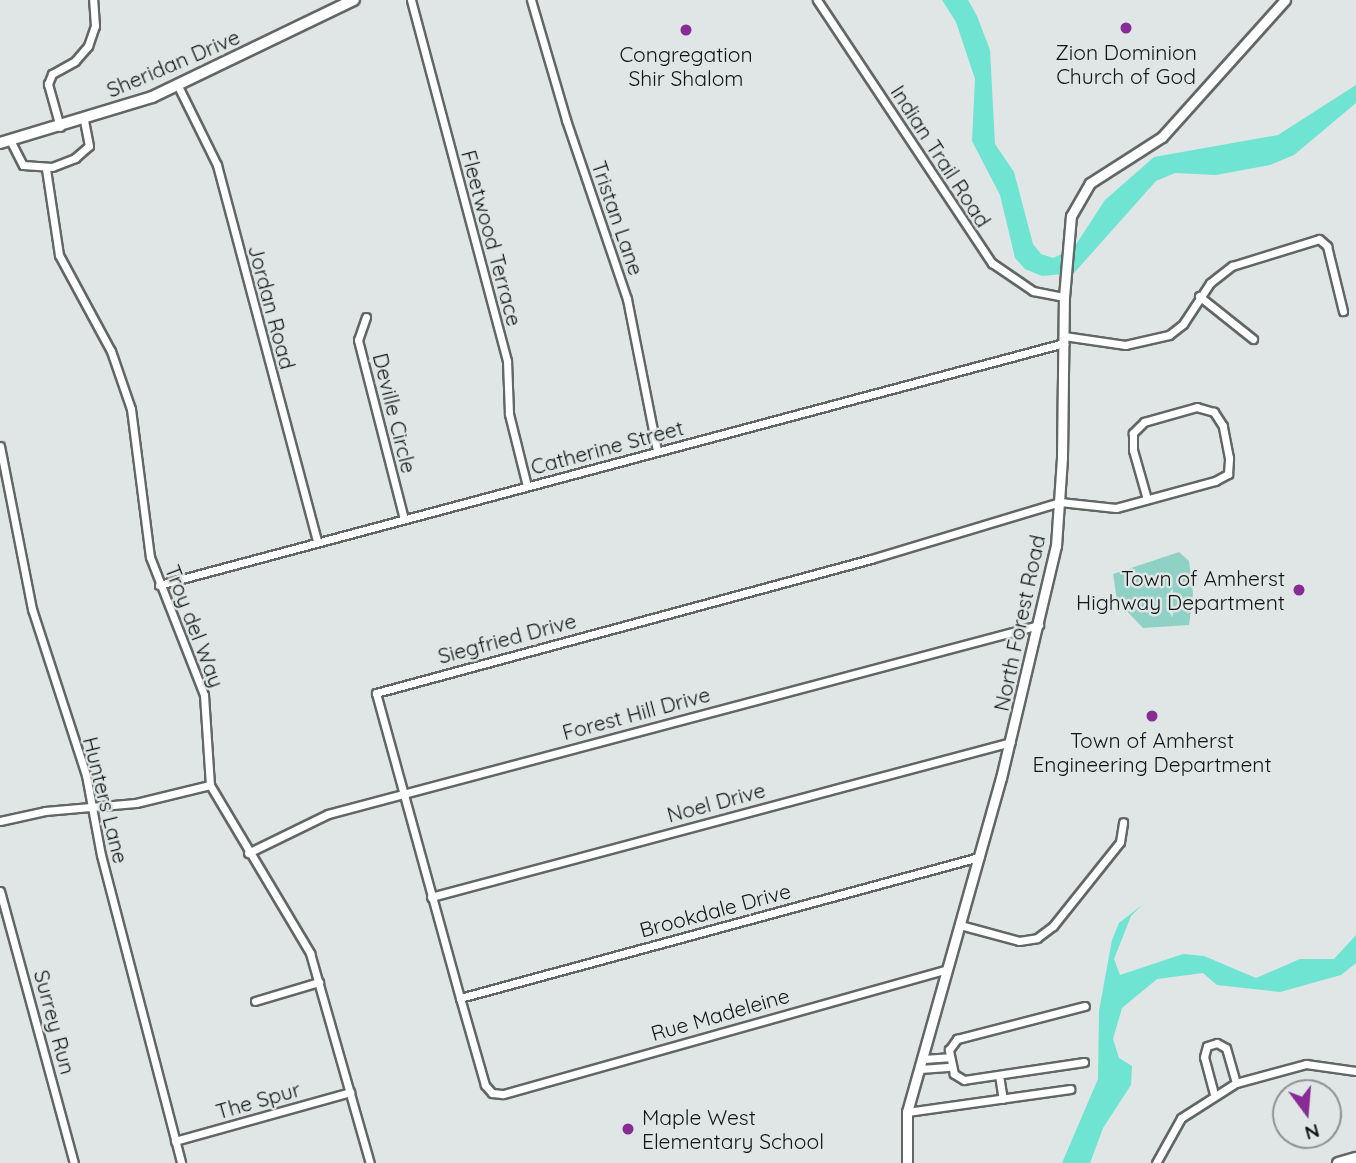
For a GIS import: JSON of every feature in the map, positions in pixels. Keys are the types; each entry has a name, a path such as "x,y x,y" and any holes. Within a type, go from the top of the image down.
{"main road":[{"name":"Sheridan Drive","path":"5,142 84,120 178,86 354,0"},
{"path":"1338,1163 1356,1158"}],"street":[{"path":"60,127 48,84 52,74 75,61 88,46 95,26 93,0"},
{"name":"Fleetwood Terrace","path":"411,0 507,361 509,414 527,486"},
{"name":"Tristan Lane","path":"531,0 569,132 627,299 657,451"},
{"name":"Indian Trail Road","path":"817,0 992,263 1033,291 1063,297"},
{"name":"North Forest Road","path":"907,1163 907,1112 1011,742 1040,624 1060,502 1063,297 1066,241 1071,216 1090,183 1162,137 1285,0"},
{"name":"Jordan Road","path":"178,86 193,126 217,165 317,542"},
{"path":"5,142 18,162 46,169 84,152 89,139 84,120"},
{"name":"Troy del Way","path":"46,169 59,254 111,351 131,410 142,520 159,585 200,679 209,785 310,953 370,1163"},
{"path":"1064,340 1141,343 1176,331 1199,296 1220,274 1244,260 1319,239 1327,246 1343,311"},
{"path":"1199,296 1253,340"},
{"name":"Deville Circle","path":"366,317 358,340 404,519"},
{"name":"Catherine Street","path":"159,585 1064,340"},
{"path":"1060,502 1116,508 1147,499 1227,474 1223,426 1214,412 1197,408 1144,422 1133,433 1133,450 1147,499"},
{"name":"Hunters Lane","path":"0,446 32,609 93,807 181,1163"},
{"name":"Siegfried Drive","path":"502,1094 485,1086 375,699 381,690 871,559 1060,502"},
{"name":"Forest Hill Drive","path":"248,853 327,814 1040,624"},
{"name":"Noel Drive","path":"431,897 1011,742"},
{"path":"0,821 136,803 209,785"},
{"path":"960,925 1019,941 1037,938 1053,926 1120,842 1123,822"},
{"name":"Brookdale Drive","path":"460,998 979,857"},
{"name":"Surrey Run","path":"0,891 74,1163"},
{"name":"Rue Madeleine","path":"502,1094 948,969"},
{"path":"255,1001 319,982"},
{"path":"1084,1062 964,1080 951,1067 948,1050 957,1040 1085,1006"},
{"path":"1214,1094 1204,1058 1207,1046 1217,1043 1226,1048 1236,1083"},
{"path":"921,1064 949,1057"},
{"path":"921,1064 951,1067"},
{"path":"1156,1163 1174,1128 1214,1094 1236,1083 1306,1064 1356,1071"},
{"path":"999,1074 1003,1099"},
{"path":"907,1112 1070,1089"},
{"name":"The Spur","path":"176,1142 351,1092"}],"shaded area":[{"path":"942,0 968,0 977,16 990,50 995,144 1014,172 1033,244 1041,254 1053,258 1073,249 1105,200 1154,157 1278,135 1356,85 1356,103 1294,155 1270,165 1216,175 1175,173 1156,181 1074,273 1042,276 1025,269 1015,258 1000,195 972,141 975,79 956,22"},
{"path":"1179,552 1189,561 1193,593 1189,625 1143,628 1117,601 1113,574"},
{"path":"1142,905 1131,916 1114,959 1120,975 1183,954 1204,956 1256,978 1300,959 1334,959 1356,935 1356,963 1341,975 1280,992 1217,985 1203,973 1157,979 1122,1008 1113,1039 1119,1058 1132,1066 1131,1085 1103,1128 1090,1163 1062,1163 1098,1079 1099,1011 1112,940 1119,923"}],"place":[{"name":"Zion Dominion Church of God","path":"1126,28"},
{"name":"Congregation Shir Shalom","path":"686,30"},
{"name":"Town of Amherst Highway Department","path":"1299,590"},
{"name":"Town of Amherst Engineering Department","path":"1152,716"},
{"name":"Maple West Elementary School","path":"628,1129"}]}
